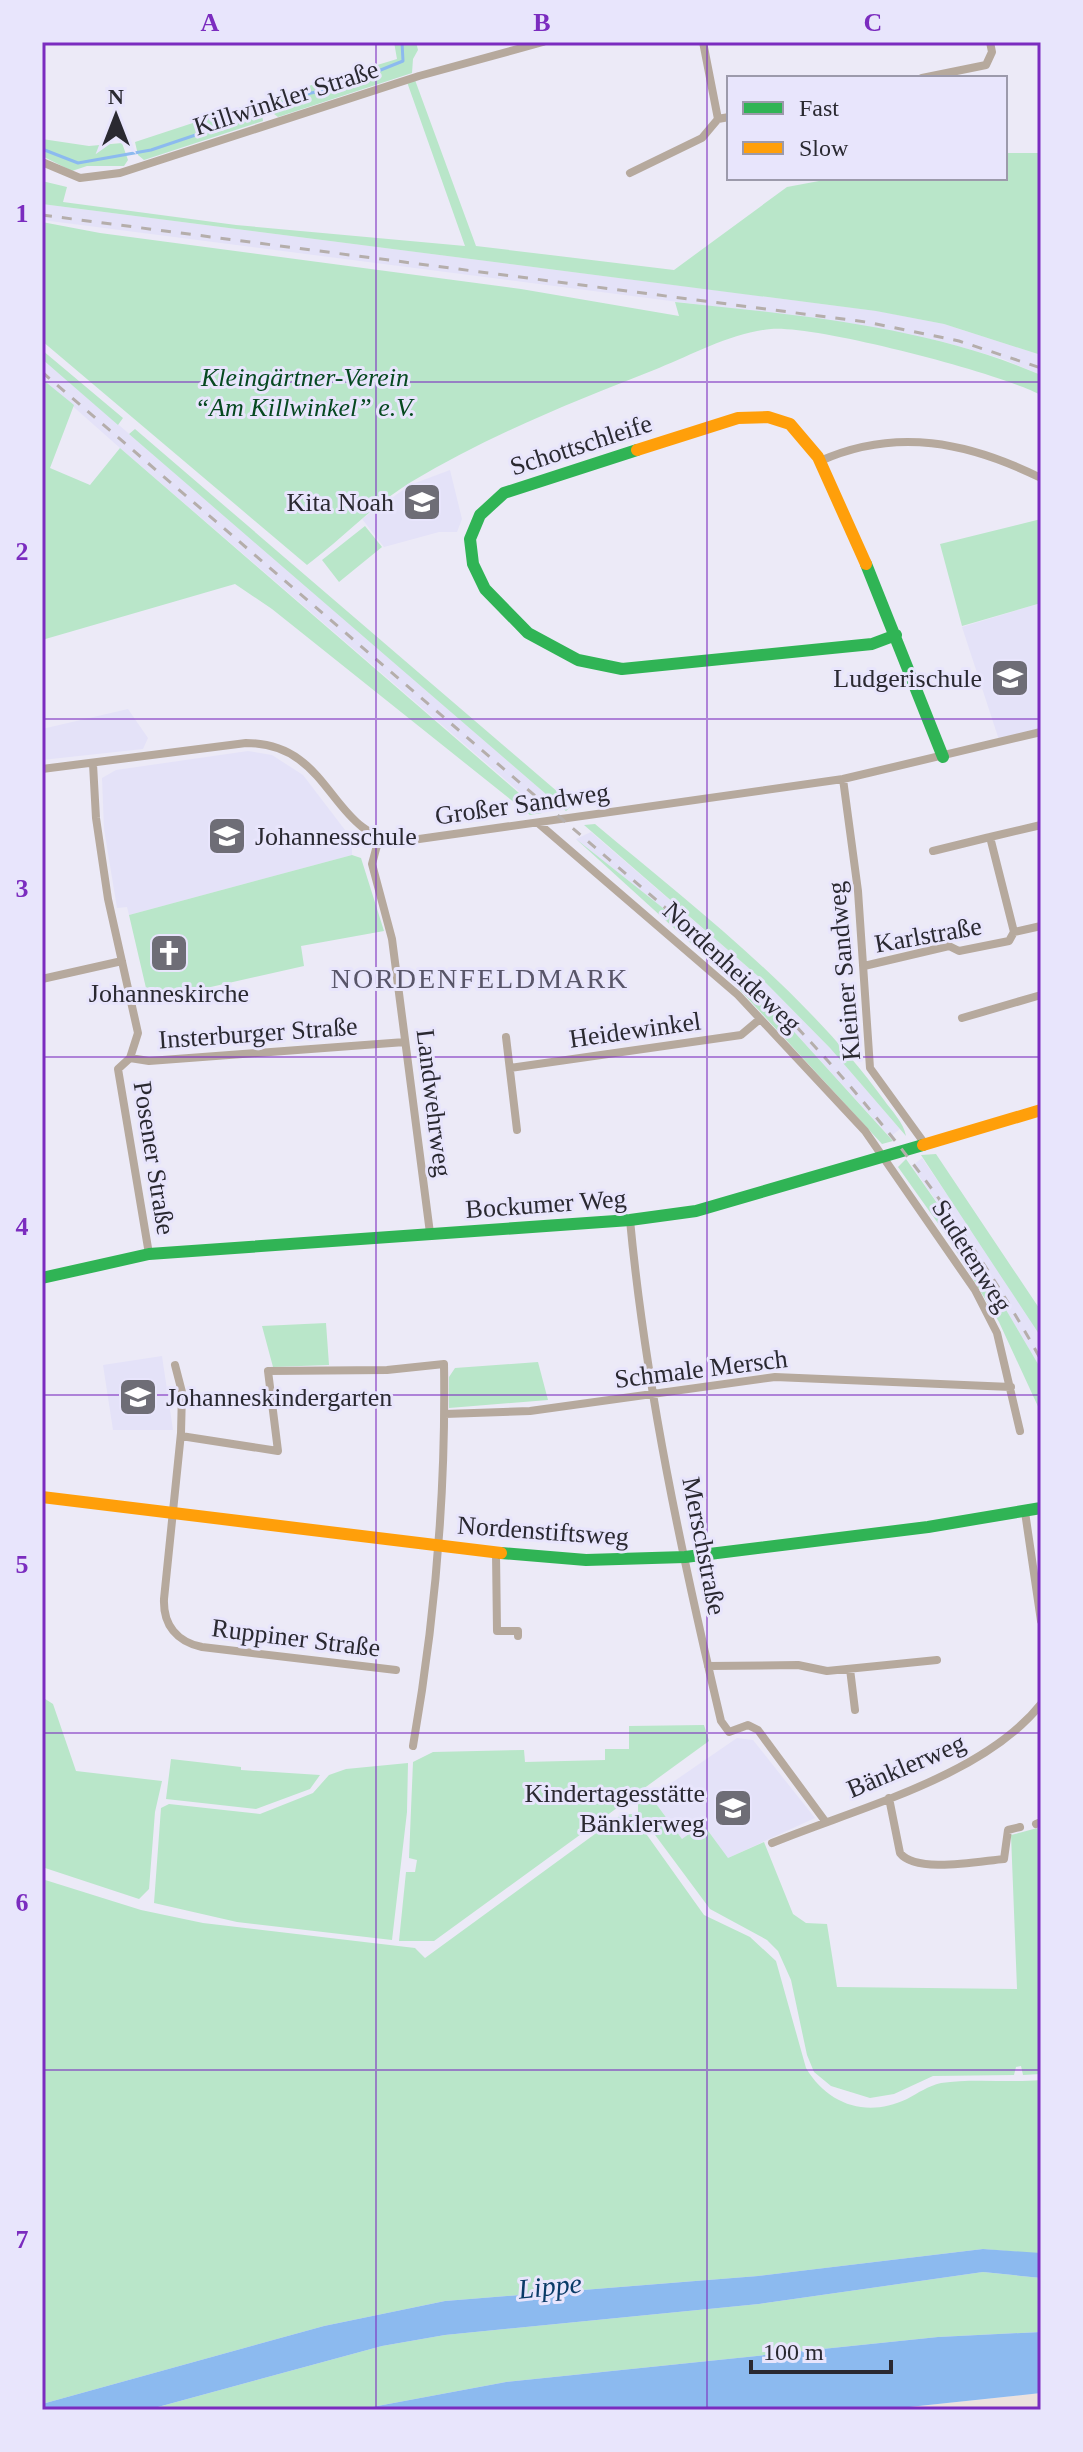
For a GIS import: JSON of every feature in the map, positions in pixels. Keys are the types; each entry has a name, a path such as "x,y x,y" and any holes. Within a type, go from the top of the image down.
{"street":[{"name":"Killwinkler Straße","path":"42,162 80,178 120,173 419,76 543,42"},
{"path":"703,42 718,119"},
{"path":"932,76 986,65 992,52 990,42"},
{"path":"630,173 702,138 718,119 727,117"},
{"name":"Schottschleife","path":"896,635 872,644 668,667 605,668 575,660 531,635 480,584 472,567 469,548 473,527 483,510 504,493 727,421 758,416 781,420 796,429 820,461 896,635 943,757"},
{"path":"820,461 859,446 904,440 930,441 981,451 1041,478"},
{"name":"Großer Sandweg","path":"379,838 414,841 843,779 1041,732"},
{"path":"42,769 246,743 267,744 288,751 308,765 355,823 379,838"},
{"path":"93,764 99,841 138,1033 130,1058"},
{"name":"Kleiner Sandweg","path":"843,779 864,966 870,1068 925,1144"},
{"name":"Nordenheideweg","path":"538,823 700,961 837,1098 883,1156"},
{"path":"933,851 1041,825"},
{"path":"990,837 1014,932"},
{"name":"Landwehrweg","path":"379,838 372,864 392,939 430,1233"},
{"name":"Karlstraße","path":"864,966 949,946 959,951 1009,941 1014,932 1041,926"},
{"path":"42,979 122,961"},
{"path":"962,1018 1041,995"},
{"name":"Heidewinkel","path":"510,1068 741,1035 760,1019"},
{"path":"506,1037 517,1130"},
{"name":"Insterburger Straße","path":"118,1069 130,1058 149,1061 405,1042"},
{"name":"Posener Straße","path":"118,1069 149,1254"},
{"name":"Bockumer Weg","path":"42,1278 149,1254 630,1220 696,1211 1041,1110"},
{"name":"Sudetenweg","path":"883,1156 975,1290 997,1333 1020,1431"},
{"name":"Merschstraße","path":"630,1220 636,1289 654,1395 721,1721 729,1732 748,1725 758,1730 825,1821"},
{"path":"181,1436 278,1451 268,1371 387,1370 444,1364 439,1546 413,1746"},
{"path":"172,1513 181,1436 182,1392 175,1365"},
{"name":"Schmale Mersch","path":"445,1414 530,1411 775,1377 1011,1387"},
{"name":"Nordenstiftsweg","path":"42,1497 496,1553 586,1560 685,1557 1041,1508"},
{"path":"1025,1512 1041,1621"},
{"name":"Ruppiner Straße","path":"172,1513 164,1609 169,1626 182,1640 210,1648 396,1670"},
{"path":"496,1553 497,1631 518,1631 518,1636"},
{"path":"708,1666 850,1669 937,1660"},
{"path":"850,1669 855,1710"},
{"name":"Bänklerweg","path":"772,1843 889,1798 989,1753 1022,1726 1041,1704"},
{"path":"889,1798 900,1853 917,1864 980,1863 1004,1859 1008,1830 1020,1827"}],"shaded area":[{"path":"42,204 877,311 944,324 1041,355 1041,375 1003,359 940,341 849,324 42,220"},
{"path":"42,359 554,801 536,806 120,448 42,379"},
{"name":"Kita Noah","path":"450,470 462,519 457,532 439,532 384,547 362,519 410,485"},
{"name":"Ludgerischule","path":"1041,603 1041,729 999,740 962,627"},
{"path":"128,709 148,738 143,749 42,760 42,729"},
{"name":"Johannesschule","path":"248,751 272,755 303,775 345,830 352,842 352,855 129,915 127,907 117,908 104,829 102,778 116,770"},
{"path":"591,832 766,983 830,1048 900,1129 890,1137 758,992 692,931 576,839"},
{"path":"922,1158 1029,1314 1041,1337 1041,1369 973,1254 912,1166"},
{"name":"Johanneskindergarten","path":"162,1356 173,1430 113,1430 103,1365"},
{"name":"Kindertagesstätte Bänklerweg","path":"737,1738 753,1740 815,1818 728,1858 682,1839 651,1797"},
{"path":"1041,2393 1041,2410 881,2410"}],"green space":[{"path":"394,42 416,42 418,50 413,59 412,73 278,117 274,114 269,98 397,59"},
{"path":"415,80 476,246 674,270 787,187 824,180 1007,180 1007,153 1041,153 1041,355 944,324 876,311 42,204 42,181 67,187 63,202 236,225 465,246 407,82"},
{"path":"260,101 263,121 144,160 138,155 135,142"},
{"path":"42,139 89,146 122,143 128,160 124,166 87,166 72,171 42,156"},
{"name":"Kleingärtner-Verein “Am Killwinkel” e.V.","path":"42,222 100,233 521,289 679,316 675,302 861,325 998,358 1041,375 1041,395 949,363 865,342 794,330 756,331 713,345 596,393 471,449 411,482 307,565 42,341"},
{"path":"42,350 123,418 118,425 42,359"},
{"path":"42,379 74,405 50,468 90,485 120,448 542,813 530,815 272,609 235,584 42,640"},
{"path":"135,429 573,805 566,811 554,801 129,434"},
{"path":"1041,519 1041,603 962,626 940,544"},
{"path":"365,526 382,547 339,582 322,560"},
{"path":"595,824 748,953 820,1023 897,1117 906,1136 830,1048 766,983 584,825"},
{"path":"576,839 692,931 758,992 893,1141 882,1144 730,979"},
{"path":"352,855 361,858 384,931 301,946 304,966 149,1001 129,915"},
{"path":"936,1154 1041,1311 1041,1337 921,1155"},
{"path":"906,1159 973,1254 1041,1369 1041,1413 999,1322 947,1236 898,1167"},
{"path":"326,1323 329,1365 273,1367 262,1326"},
{"path":"538,1362 548,1400 449,1408 449,1377 455,1368"},
{"path":"42,1697 53,1704 76,1771 162,1781 155,1812 149,1889 139,1899 42,1867"},
{"path":"704,1725 709,1741 434,1941 399,1941 406,1872 415,1872 417,1860 409,1858 413,1762 433,1752 524,1750 525,1762 605,1760 605,1749 629,1749 629,1726"},
{"path":"171,1759 241,1767 241,1770 320,1775 310,1789 256,1809 166,1799"},
{"path":"408,1763 407,1812 392,1940 237,1922 154,1903 161,1808 169,1804 260,1814 313,1793 329,1775 346,1769"},
{"path":"651,1797 682,1839 703,1824 728,1858 764,1842 793,1914 806,1923 827,1924 837,1987 1017,1989 1011,1835 1041,1827 1041,2074 1023,2075 1021,2066 1016,2067 1014,2075 933,2076 894,2094 870,2098 831,2086 814,2072 807,2055 791,1980 778,1951 767,1940 710,1909 638,1812 638,1804"},
{"path":"632,1814 704,1915 750,1937 776,1961 806,2068 825,2091 837,2099 863,2107 877,2107 892,2105 941,2083 1041,2080 1041,2254 983,2249 758,2276 445,2301 324,2326 42,2404 42,1879 141,1910 203,1923 415,1948 425,1958 621,1815"},
{"path":"983,2272 1041,2278 1041,2332 938,2337 506,2382 356,2410 147,2410 382,2346 445,2335 759,2304"}],"water":[{"path":"983,2249 1041,2253 1041,2278 983,2272 759,2304 445,2335 382,2346 147,2410 42,2410 42,2404 324,2326 445,2301 758,2276"},
{"path":"1041,2332 1041,2393 881,2410 356,2410 506,2382 938,2337"}],"waterway":[{"path":"42,149 78,163 151,150 270,110 296,96 336,88 403,61 402,42"}],"railway":[{"path":"42,215 866,322 959,341 1041,368"},
{"path":"42,372 761,990 841,1075 914,1165 981,1260 1041,1360"}],"traffic: fast":[{"path":"637,450 504,493 480,515 470,539 473,564 485,589 528,633 578,660 622,669 872,644 896,635"},
{"path":"866,564 943,757"},
{"path":"42,1278 149,1254 630,1220 696,1211 923,1145"},
{"path":"501,1553 586,1560 685,1557 928,1527 1041,1508"}],"traffic: slow":[{"path":"637,450 738,418 768,417 790,424 818,457 866,564"},
{"path":"923,1145 1041,1110"},
{"path":"42,1497 501,1553"}],"place":[{"name":"Kita Noah","path":"422,502"},
{"name":"Ludgerischule","path":"1010,678"},
{"name":"Johannesschule","path":"227,836"},
{"name":"Johanneskirche","path":"169,953"},
{"name":"Johanneskindergarten","path":"138,1397"},
{"name":"Kindertagesstätte Bänklerweg","path":"733,1808"}],"district":[{"name":"NORDENFELDMARK","path":"480,978"}],"water label":[{"name":"Lippe","path":"550,2286"}]}
